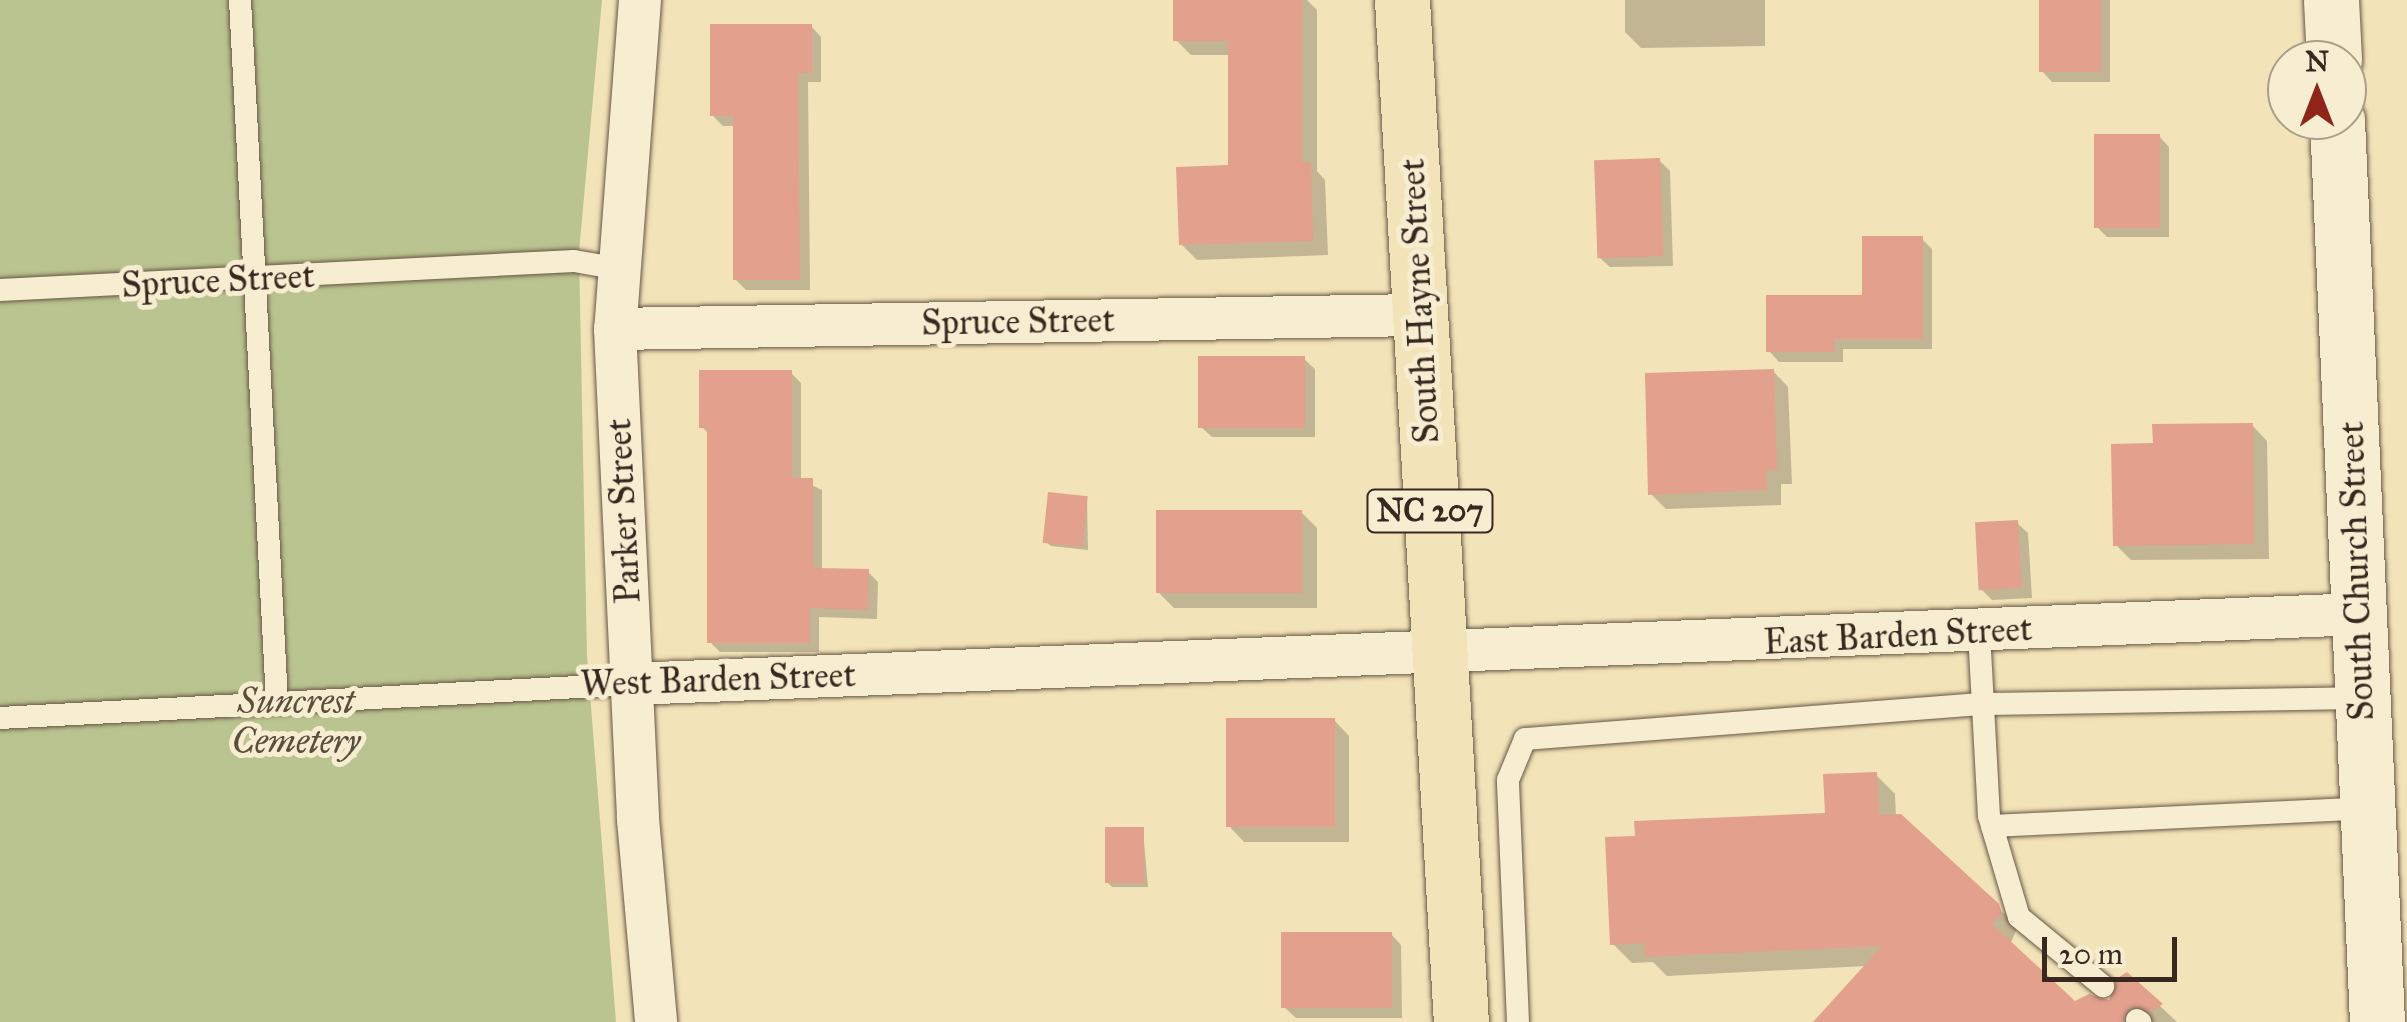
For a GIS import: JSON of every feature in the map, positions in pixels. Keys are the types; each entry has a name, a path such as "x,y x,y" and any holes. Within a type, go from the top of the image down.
{"main road":[{"name":"South Hayne Street","path":"1402,0 1461,1022"}],"street":[{"name":"Parker Street","path":"640,0 616,268 616,329 633,684 656,1022"},
{"path":"2331,0 2333,40"},
{"name":"South Church Street","path":"2338,140 2377,1022"},
{"name":"Spruce Street","path":"616,329 1421,315"},
{"name":"East Barden Street","path":"1437,654 2359,614"},
{"name":"West Barden Street","path":"633,684 1437,654"}],"lane":[{"path":"240,0 258,281 276,701"},
{"name":"Spruce Street","path":"0,290 258,281 574,262 616,268"},
{"path":"1979,632 1992,826 2019,917 2103,986"},
{"name":"West Barden Street","path":"0,718 633,684"},
{"path":"1518,1022 1508,780 1525,739 1983,704 2362,698"},
{"path":"1992,826 2366,808"}],"green space":[{"name":"Suncrest Cemetery","path":"0,0 602,0 579,252 587,656 616,1022 0,1022"}],"building":[{"path":"1173,0 1302,0 1302,162 1311,162 1313,241 1179,245 1176,167 1228,165 1228,41 1173,41"},
{"path":"2039,0 2101,0 2101,72 2039,72"},
{"path":"710,24 812,24 812,73 798,73 800,280 733,280 733,116 710,116"},
{"path":"2094,134 2160,134 2160,228 2094,228"},
{"path":"1660,158 1663,256 1597,258 1594,160"},
{"path":"1862,236 1923,236 1923,339 1834,339 1834,352 1766,352 1766,295 1862,295"},
{"path":"1198,356 1305,356 1305,428 1198,428"},
{"path":"1774,369 1777,470 1766,470 1767,490 1648,495 1645,373"},
{"path":"699,370 792,370 792,478 813,478 813,568 869,569 868,610 810,608 810,643 707,643 707,428 699,428"},
{"path":"2253,423 2254,544 2113,546 2111,444 2153,443 2152,424"},
{"path":"1048,492 1088,496 1082,547 1043,543"},
{"path":"1156,510 1302,510 1302,593 1156,593"},
{"path":"2018,520 2022,588 1979,590 1975,522"},
{"path":"1226,718 1335,718 1335,827 1226,827"},
{"path":"1877,772 1879,815 1901,814 1999,904 2002,913 1992,924 2075,1001 2089,994 2109,1000 2116,979 2127,972 2163,1004 2150,1012 2131,1006 2122,1022 1813,1022 1882,946 1645,957 1644,943 1610,945 1605,837 1635,836 1634,821 1825,813 1823,774"},
{"path":"1105,827 1144,827 1144,883 1105,883"},
{"path":"1281,932 1392,932 1392,1008 1281,1008"}]}
